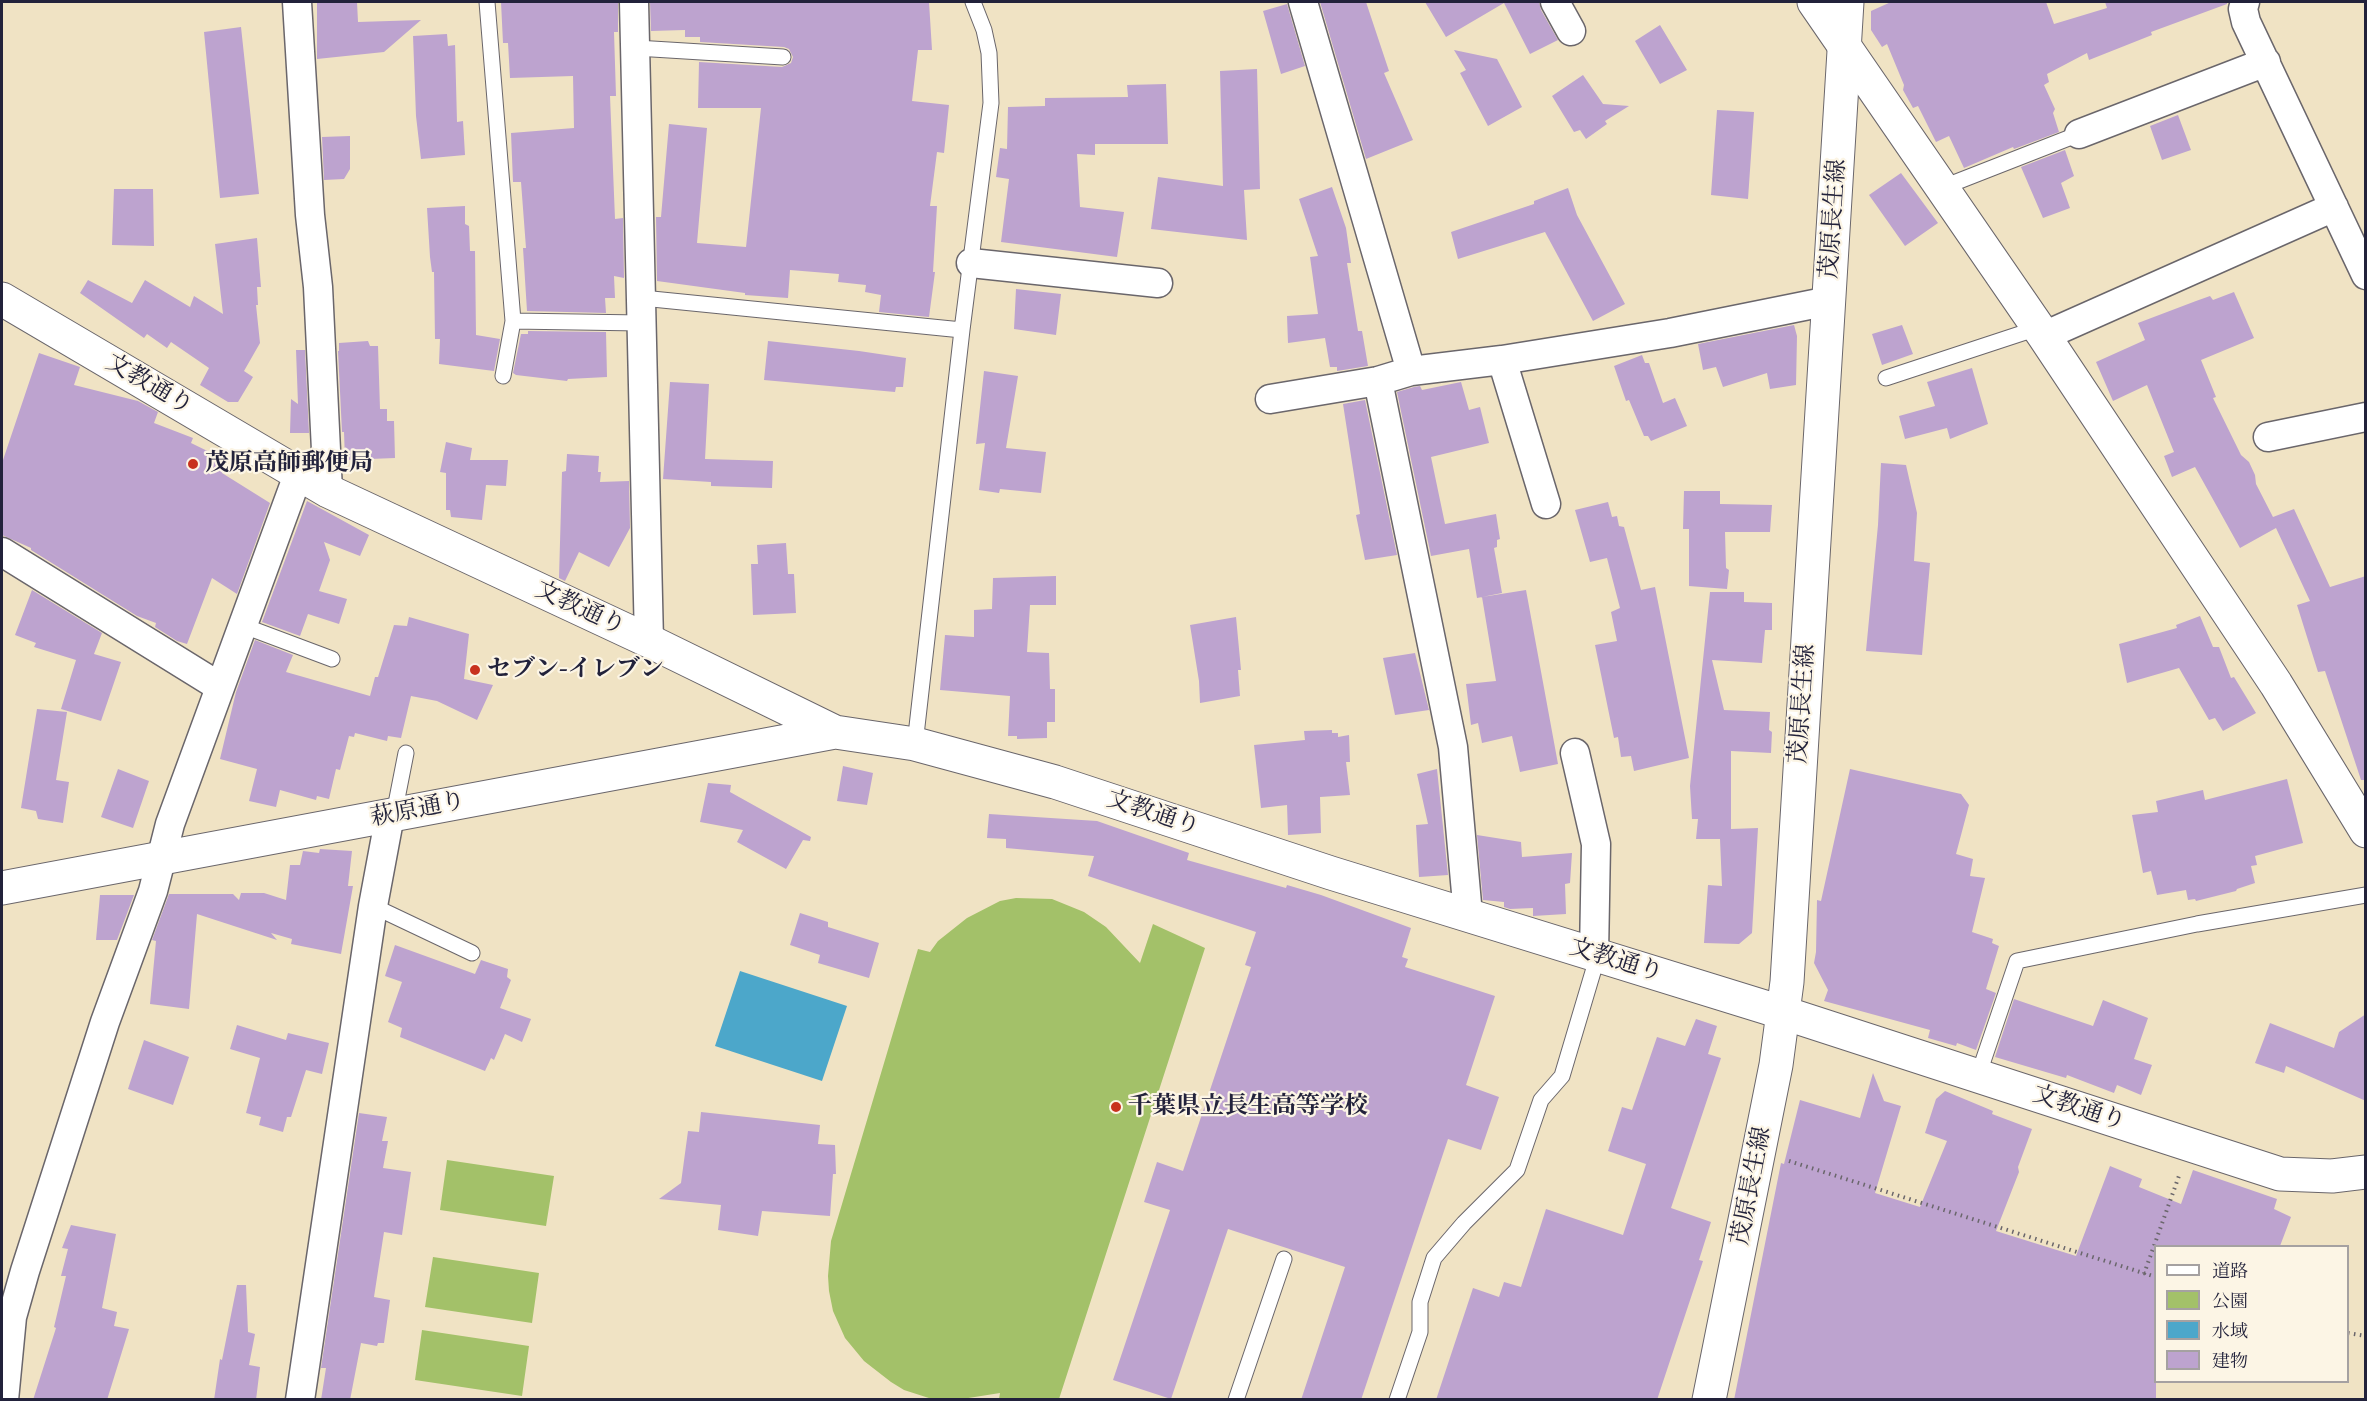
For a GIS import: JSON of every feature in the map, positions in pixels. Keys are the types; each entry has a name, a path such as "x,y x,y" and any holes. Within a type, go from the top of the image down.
{"street":[{"path":"297,2 310,214 318,287 327,491"},
{"path":"634,2 649,641"},
{"path":"1303,2 1411,371"},
{"path":"1555,2 1571,31"},
{"path":"1814,2 2041,332 2276,684 2366,831"},
{"name":"茂原長生線","path":"1709,1400 1776,1065 1784,1013 1847,2"},
{"path":"2245,2 2243,9 2246,22 2366,275"},
{"path":"2079,134 2266,62"},
{"path":"2041,332 2334,207"},
{"path":"971,263 1158,284"},
{"name":"文教通り","path":"2,299 299,472 327,491 649,641 835,732 915,744 1055,782 1468,915 1784,1013 2280,1174 2332,1176 2366,1172"},
{"path":"1270,399 1378,381 1411,371 1502,360 1670,333 1829,301"},
{"path":"1502,360 1546,504"},
{"path":"1378,381 1453,747 1468,915"},
{"path":"2268,437 2366,417"},
{"path":"4,1400 7,1315 25,1271 105,1022 153,891 170,824 299,472"},
{"path":"2,552 220,687"},
{"name":"萩原通り","path":"2,888 835,732"},
{"path":"1575,753 1596,844 1596,955"},
{"path":"300,1400 373,906 392,815"}],"lane":[{"path":"487,2 513,321 503,376"},
{"path":"915,744 962,330 991,103 991,78 984,30 973,2"},
{"path":"636,48 783,57"},
{"path":"1941,188 2079,134"},
{"path":"513,321 642,310 962,330"},
{"path":"1886,378 2041,332"},
{"path":"244,626 332,659"},
{"path":"392,815 406,753"},
{"path":"1978,1076 2017,961 2197,924 2366,895"},
{"path":"373,906 472,953"},
{"path":"1397,1400 1420,1332 1420,1302 1434,1258 1464,1222 1517,1170 1541,1100 1562,1076 1596,955"},
{"path":"1236,1400 1284,1259"}],"path":[{"path":"2154,1245 2190,1145"},
{"path":"1788,1160 2154,1276"},
{"path":"2144,1274 2154,1246"},
{"path":"2349,1333 2366,1336"}],"green space":[{"path":"1016,898 1052,899 1084,912 1106,927 1140,963 1153,924 1205,948 1059,1399 999,1399 1000,1393 962,1399 932,1399 904,1390 891,1382 864,1361 845,1338 833,1311 829,1291 831,1241 918,949 930,952 938,941 967,918 1000,901"},
{"path":"447,1160 554,1176 546,1226 440,1210"},
{"path":"433,1257 539,1273 532,1323 425,1307"},
{"path":"422,1330 529,1346 522,1396 415,1380"}],"water":[{"path":"740,971 847,1006 822,1081 715,1046"}],"building":[{"path":"317,2 357,2 358,22 421,20 384,52 317,59"},
{"path":"501,2 618,2 618,32 614,32 616,96 610,96 615,219 623,218 624,278 614,276 615,298 605,298 606,313 527,311 523,248 526,248 521,182 513,182 511,133 574,128 573,76 510,78 508,43 503,43"},
{"path":"650,2 929,2 932,50 918,50 912,101 949,105 944,153 937,152 930,206 937,206 933,272 935,272 929,317 879,312 881,295 865,292 866,285 838,282 839,274 790,270 788,298 745,295 745,293 657,281 656,217 661,217 669,124 707,128 697,243 746,247 761,108 698,108 699,62 782,67 791,63 793,57 789,49 784,47 700,42 700,37 685,37 685,30 651,31"},
{"path":"1320,2 1366,2 1389,71 1384,73 1413,140 1366,159"},
{"path":"1425,2 1539,2 1558,40 1530,54 1504,3 1446,37"},
{"path":"1891,2 2046,2 2054,24 2107,8 2105,2 2227,2 2227,4 2151,32 2152,35 2089,60 2087,53 2047,74 2049,82 2044,85 2055,109 2053,113 2059,132 2014,149 2013,147 1964,168 1949,136 1936,142 1918,106 1913,108 1903,90 1904,85 1887,44 1882,47 1871,30 1871,11"},
{"path":"1287,4 1305,66 1281,74 1263,11"},
{"path":"1660,25 1687,70 1660,84 1635,41"},
{"path":"241,27 259,194 220,198 204,32"},
{"path":"447,34 448,46 455,45 457,122 463,121 465,155 421,159 416,116 413,36"},
{"path":"1454,50 1497,59 1522,107 1488,126 1460,73 1466,70"},
{"path":"1257,69 1260,189 1244,190 1247,240 1151,229 1158,177 1223,186 1220,71"},
{"path":"1583,75 1603,104 1629,106 1605,121 1607,124 1586,139 1580,130 1574,132 1552,96"},
{"path":"1166,84 1168,144 1095,144 1095,155 1077,154 1080,207 1124,212 1117,257 1001,242 1009,179 996,177 1000,148 1007,149 1008,107 1045,106 1045,98 1128,97 1127,85"},
{"path":"1717,110 1754,112 1748,199 1711,195"},
{"path":"2178,115 2191,150 2162,160 2150,126"},
{"path":"350,136 350,169 344,179 324,180 322,137"},
{"path":"2065,150 2074,176 2061,183 2070,208 2043,218 2021,167"},
{"path":"1901,173 1938,223 1905,246 1869,195"},
{"path":"1332,187 1346,228 1351,263 1347,263 1358,331 1362,331 1368,366 1337,371 1337,367 1330,367 1325,338 1288,343 1287,316 1318,314 1310,257 1318,256 1299,199"},
{"path":"1568,188 1577,215 1625,304 1593,321 1545,232 1458,259 1451,232 1534,204 1534,201"},
{"path":"114,189 153,189 154,246 112,245"},
{"path":"465,206 465,224 469,226 470,251 475,251 476,335 500,339 494,371 439,364 440,339 435,339 434,272 432,272 430,257 427,208"},
{"path":"257,238 261,287 257,287 258,305 256,305 260,343 244,371 253,377 238,402 228,402 200,385 209,368 171,342 167,348 147,334 144,338 80,293 88,280 132,303 145,280 190,307 194,296 223,314 215,244"},
{"path":"1016,289 1061,294 1056,335 1014,329"},
{"path":"2234,292 2254,338 2201,360 2216,397 2213,398 2241,455 2249,462 2256,484 2273,517 2294,509 2330,587 2366,576 2366,780 2361,780 2325,671 2318,672 2297,605 2310,601 2276,528 2240,548 2195,467 2172,477 2164,456 2174,452 2147,385 2113,401 2096,362 2145,340 2138,323 2210,296 2213,300"},
{"path":"1794,325 1797,336 1796,385 1770,389 1767,373 1723,387 1716,367 1703,370 1698,344"},
{"path":"1902,325 1913,354 1882,365 1872,334"},
{"path":"528,331 606,332 607,377 568,379 567,381 516,375 513,373 521,334 528,334"},
{"path":"368,341 370,346 378,346 380,409 387,409 387,421 394,421 395,458 345,460 339,343"},
{"path":"768,341 906,358 903,387 896,387 895,392 764,380"},
{"path":"296,350 305,350 309,433 290,433 291,399 298,404"},
{"path":"39,353 80,367 74,385 138,401 158,412 154,423 193,438 191,443 228,461 222,473 270,503 237,594 212,578 187,644 177,641 155,627 156,623 137,616 31,548 2,535 2,463"},
{"path":"1642,355 1645,363 1649,363 1663,403 1675,398 1687,426 1651,441 1648,436 1644,436 1629,400 1626,401 1614,366"},
{"path":"1972,368 1988,424 1950,439 1947,428 1905,439 1899,416 1935,406 1927,382"},
{"path":"984,371 1018,376 1006,448 1046,452 1041,493 1000,489 999,493 979,490 985,443 976,444"},
{"path":"670,382 709,384 705,459 773,461 772,488 711,486 711,482 663,479"},
{"path":"1461,382 1469,410 1480,407 1489,443 1431,457 1445,524 1496,514 1500,539 1497,540 1497,547 1494,548 1502,593 1477,598 1469,549 1431,556 1397,392 1420,386 1422,390"},
{"path":"1365,400 1397,555 1365,560 1356,515 1360,514 1343,404"},
{"path":"446,442 472,448 470,460 508,460 506,486 486,485 482,520 451,517 450,510 446,510 446,473 440,472"},
{"path":"567,454 599,456 600,482 629,481 630,528 609,567 579,552 565,581 559,578 562,472 566,471"},
{"path":"1881,463 1906,465 1917,513 1914,561 1930,563 1922,655 1866,651 1878,525"},
{"path":"1684,491 1720,491 1720,504 1772,505 1770,532 1725,532 1726,568 1729,570 1727,589 1689,586 1689,529 1683,529"},
{"path":"307,501 369,535 360,556 324,542 330,560 319,591 347,599 339,624 308,614 300,636 262,622"},
{"path":"1608,502 1612,517 1617,516 1619,526 1624,527 1641,590 1655,587 1689,758 1634,771 1631,756 1621,757 1618,737 1614,738 1595,645 1617,641 1611,612 1620,608 1607,558 1590,562 1575,510"},
{"path":"786,543 788,574 794,574 796,613 753,615 751,564 758,564 757,545"},
{"path":"1056,576 1056,605 1030,605 1027,652 1049,653 1050,689 1055,689 1055,722 1047,722 1047,738 1017,739 1017,736 1008,736 1010,696 940,690 945,635 974,637 974,610 992,609 993,578"},
{"path":"32,590 102,633 94,654 121,662 101,721 61,709 76,660 34,647 36,643 15,635"},
{"path":"1526,590 1558,764 1520,772 1512,736 1482,743 1478,723 1471,725 1466,684 1496,681 1482,597"},
{"path":"1710,592 1744,592 1744,602 1772,603 1772,630 1765,630 1762,663 1712,660 1724,710 1770,712 1769,730 1772,732 1771,753 1731,751 1731,829 1758,828 1752,933 1739,944 1704,943 1708,885 1722,886 1720,839 1696,839 1698,819 1692,819 1690,786"},
{"path":"2200,616 2213,647 2219,647 2231,678 2234,677 2256,713 2223,731 2215,718 2209,720 2179,668 2127,683 2119,644 2177,628 2176,625"},
{"path":"409,617 469,634 464,679 493,685 477,720 437,701 411,696 401,738 388,736 387,741 355,733 354,737 349,736 340,770 336,769 329,799 317,796 316,800 280,790 276,807 249,801 257,769 220,759 236,692 255,640 293,655 286,672 370,696 394,625 407,626"},
{"path":"1236,617 1241,670 1238,670 1240,696 1200,703 1199,681 1190,625"},
{"path":"1415,653 1429,710 1395,715 1383,658"},
{"path":"37,709 67,712 56,780 69,782 63,823 38,819 36,811 21,808"},
{"path":"1332,730 1332,733 1338,733 1338,737 1349,735 1350,762 1346,762 1350,795 1320,797 1321,833 1288,835 1287,805 1261,808 1254,745 1305,740 1304,731"},
{"path":"843,766 873,773 867,805 837,801"},
{"path":"118,769 149,781 133,828 101,817"},
{"path":"1437,769 1448,875 1419,877 1416,825 1428,824 1417,774"},
{"path":"1850,769 1961,794 1969,805 1956,854 1973,859 1970,876 1985,878 1972,932 1993,939 1992,943 1999,946 1986,989 1996,993 1976,1050 1957,1043 1956,1046 1928,1038 1930,1030 1824,1001 1828,990 1814,963 1817,900 1821,901"},
{"path":"2287,779 2303,843 2255,856 2257,865 2251,866 2255,883 2236,891 2196,901 2195,899 2188,900 2186,890 2157,895 2151,871 2143,873 2132,815 2158,812 2156,801 2203,790 2205,800"},
{"path":"708,783 731,785 730,792 811,837 810,841 803,840 786,869 737,842 743,830 700,822"},
{"path":"989,814 1097,821 1189,853 1187,860 1286,888 1287,885 1321,895 1411,928 1402,957 1408,959 1405,967 1495,996 1466,1085 1499,1097 1481,1150 1448,1139 1361,1400 1301,1400 1345,1267 1228,1229 1171,1399 1113,1380 1170,1210 1144,1202 1157,1162 1183,1171 1251,967 1245,965 1256,932 1088,876 1094,856 1006,848 1006,839 987,838"},
{"path":"1477,835 1521,842 1522,857 1572,853 1570,883 1565,884 1566,914 1533,916 1533,908 1510,909 1504,907 1504,902 1483,900"},
{"path":"320,849 352,851 348,886 353,886 341,954 291,944 292,939 271,933 277,940 197,914 189,1009 150,1004 156,941 152,940 169,894 233,894 239,900 241,893 264,893 286,900 290,865 300,865 303,851 319,853"},
{"path":"100,895 134,895 117,940 96,940"},
{"path":"800,913 828,922 828,927 879,943 869,978 818,963 820,955 790,945"},
{"path":"395,945 475,974 481,960 508,969 507,977 511,980 500,1008 531,1019 522,1042 505,1034 494,1060 491,1058 485,1071 400,1037 402,1028 388,1022 402,982 385,976"},
{"path":"2014,999 2093,1026 2103,1000 2148,1018 2134,1059 2152,1065 2141,1095 2117,1085 2114,1093 2067,1075 2066,1078 1995,1057"},
{"path":"2366,1014 2366,1101 2286,1066 2284,1073 2255,1063 2270,1023 2334,1048 2339,1032"},
{"path":"1696,1019 1717,1026 1708,1054 1721,1058 1671,1208 1711,1222 1699,1260 1703,1261 1657,1400 1436,1400 1473,1288 1499,1297 1504,1282 1521,1287 1546,1209 1623,1235 1646,1164 1608,1151 1622,1107 1632,1110 1657,1037 1685,1046"},
{"path":"237,1025 286,1040 288,1033 329,1043 322,1074 306,1070 291,1117 287,1117 283,1132 259,1125 261,1117 246,1113 260,1058 230,1049"},
{"path":"144,1040 189,1057 173,1105 128,1089"},
{"path":"1873,1073 1884,1101 1901,1106 1875,1193 1920,1207 1947,1141 1925,1133 1936,1099 1945,1091 1993,1111 1992,1114 2032,1129 2018,1167 2019,1172 1996,1231 2076,1256 2110,1166 2142,1179 2139,1187 2181,1204 2193,1170 2277,1199 2274,1209 2291,1217 2280,1245 2154,1245 2156,1400 1734,1400 1781,1163 1784,1164 1800,1100 1860,1118"},
{"path":"701,1112 820,1125 818,1144 835,1145 836,1174 833,1174 830,1216 762,1211 758,1236 718,1230 721,1205 659,1199 681,1183 688,1131 699,1132"},
{"path":"359,1113 387,1117 382,1141 388,1141 383,1168 411,1172 402,1235 384,1232 374,1297 390,1300 384,1343 378,1343 377,1346 361,1343 350,1400 321,1400 326,1368 321,1368"},
{"path":"71,1225 116,1234 102,1308 117,1312 114,1326 129,1329 107,1400 33,1400 56,1328 54,1327 66,1276 61,1276 68,1249 62,1248"},
{"path":"237,1285 246,1285 248,1332 255,1334 249,1365 260,1367 256,1400 214,1400 220,1359 222,1360"}],"place":[{"name":"茂原高師郵便局","path":"193,464"},
{"name":"セブン-イレブン","path":"475,670"},
{"name":"千葉県立長生高等学校","path":"1116,1107"}]}
